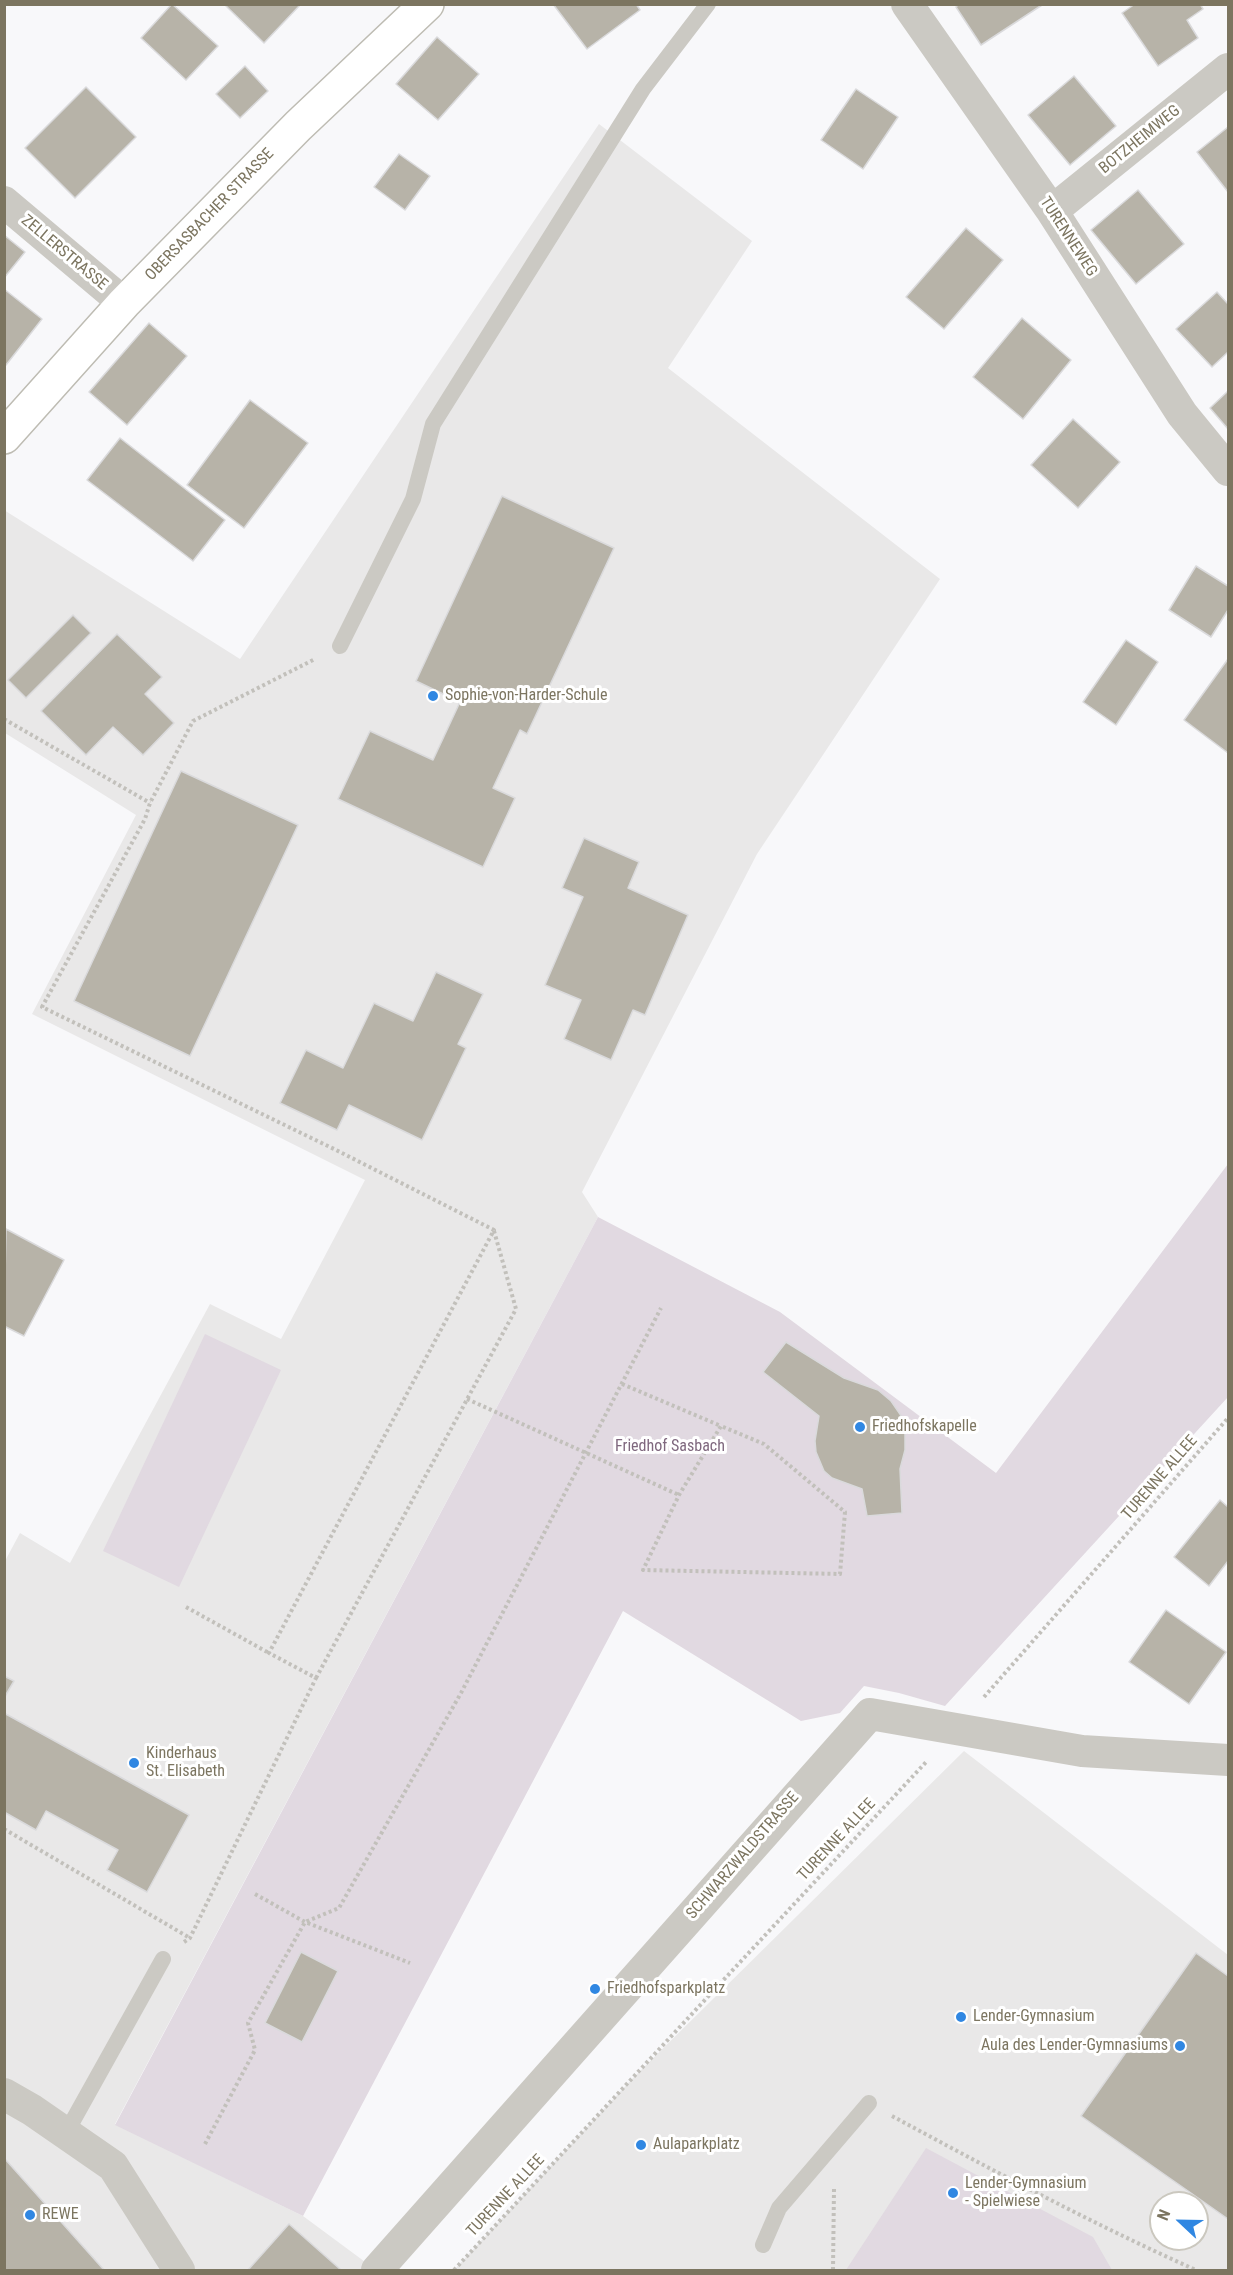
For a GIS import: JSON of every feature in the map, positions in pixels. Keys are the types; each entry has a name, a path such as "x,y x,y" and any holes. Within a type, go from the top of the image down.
{"street":[{"name":"OBERSASBACHER STRASSE","path":"4,437 124,303 298,126 428,4"},
{"name":"TURENNEWEG","path":"906,4 1052,211 1182,414 1228,470"},
{"name":"BOTZHEIMWEG","path":"1052,211 1228,69"},
{"name":"ZELLERSTRASSE","path":"4,202 124,303"},
{"name":"SCHWARZWALDSTRASSE","path":"377,2271 870,1714 1082,1750 1228,1760"},
{"path":"4,2094 113,2166 179,2271"}],"lane":[{"path":"340,646 413,499 433,424 643,89 708,4"},
{"path":"66,2133 162,1959"},
{"path":"763,2246 779,2208 869,2103"}],"path":[{"path":"162,1959 190,1938 316,1678 516,1309 494,1230 334,1149 42,1007 145,819 150,803 193,721 340,646"},
{"path":"4,719 150,803"},
{"path":"269,1653 494,1230"},
{"path":"205,2144 255,2050 248,2023 305,1922 339,1908 461,1693 661,1308"},
{"path":"622,1384 764,1444 845,1512 840,1574 643,1570 679,1495 721,1426"},
{"path":"467,1400 679,1495"},
{"name":"TURENNE ALLEE","path":"454,2271 956,1729 1228,1418"},
{"path":"186,1607 316,1678"},
{"path":"4,1829 190,1938"},
{"path":"255,1894 305,1922 410,1963"},
{"path":"869,2103 980,2164 1133,2242 1196,2271"},
{"path":"833,2271 835,2269 834,2145"}],"shaded area":[{"name":"Sophie-von-Harder-Schule","path":"599,124 752,241 668,368 940,579 757,854 582,1192 598,1217 115,2124 303,2216 376,2270 5,2270 5,1561 20,1533 70,1563 210,1304 281,1339 365,1180 32,1014 136,815 5,733 4,510 240,659"},
{"name":"Lender-Gymnasium","path":"964,1751 1228,1955 1228,2270 454,2270 632,2079"}],"green space":[{"name":"Friedhof Sasbach","path":"1228,1164 1228,1397 945,1706 864,1686 840,1713 801,1721 623,1611 303,2216 115,2125 598,1217 780,1312 996,1473"},
{"path":"205,1334 281,1370 179,1587 103,1551"},
{"name":"Lender-Gymnasium - Spielwiese","path":"926,2148 1093,2237 1112,2270 846,2270"}],"building":[{"path":"172,4 218,46 186,80 141,38"},
{"path":"224,4 301,4 264,43"},
{"path":"553,4 636,4 640,10 587,49"},
{"path":"959,4 1042,5 981,45 956,7"},
{"path":"1135,4 1200,4 1203,9 1187,20 1198,38 1158,66 1122,13"},
{"path":"437,37 479,74 438,120 396,84"},
{"path":"245,66 268,91 240,118 216,94"},
{"path":"1074,76 1116,126 1070,165 1028,115"},
{"path":"86,87 136,137 75,198 25,148"},
{"path":"856,89 898,117 863,169 821,140"},
{"path":"1228,127 1228,192 1197,152"},
{"path":"399,154 430,176 405,210 374,187"},
{"path":"1138,190 1184,244 1136,284 1091,230"},
{"path":"966,228 1003,260 944,329 906,297"},
{"path":"4,235 25,252 4,278"},
{"path":"4,289 42,319 6,365 4,364"},
{"path":"1217,292 1228,304 1228,352 1212,367 1176,329"},
{"path":"1022,318 1071,360 1023,419 973,377"},
{"path":"149,323 187,356 127,425 89,392"},
{"path":"1228,391 1228,429 1210,408"},
{"path":"250,400 308,443 244,528 187,485"},
{"path":"1073,419 1120,462 1078,508 1031,465"},
{"path":"120,438 225,520 193,561 87,480"},
{"path":"502,496 614,548 527,734 520,730 493,788 515,798 483,867 338,799 370,731 433,760 460,702 416,681"},
{"path":"1196,566 1228,586 1228,610 1211,637 1169,610"},
{"path":"73,615 91,633 26,698 8,680"},
{"path":"117,634 162,677 145,694 174,723 143,755 113,727 86,755 41,711"},
{"path":"1126,640 1158,662 1116,725 1083,702"},
{"path":"1228,659 1228,753 1184,720"},
{"path":"181,771 298,825 190,1056 74,1001"},
{"path":"584,838 639,862 628,888 688,915 645,1015 633,1010 611,1060 564,1039 581,1000 545,985 583,897 562,888"},
{"path":"436,972 483,994 458,1044 466,1048 422,1140 349,1105 337,1130 280,1103 306,1050 343,1068 374,1003 413,1021"},
{"path":"6,1229 64,1260 24,1336 4,1326"},
{"name":"Friedhofskapelle","path":"786,1342 844,1378 878,1390 891,1401 902,1417 905,1430 905,1450 900,1469 902,1513 867,1516 862,1489 832,1478 824,1471 816,1452 815,1441 819,1416 763,1372"},
{"path":"1220,1500 1228,1507 1228,1561 1209,1586 1174,1557"},
{"path":"1166,1610 1226,1652 1189,1704 1129,1662"},
{"path":"4,1676 14,1681 4,1698"},
{"path":"4,1713 189,1815 147,1892 107,1870 118,1850 46,1811 36,1830 4,1812"},
{"path":"301,1952 338,1971 302,2042 265,2023"},
{"name":"Aula des Lender-Gymnasiums","path":"1196,1953 1228,1976 1228,2219 1209,2206 1209,2191 1188,2191 1081,2116"},
{"name":"REWE","path":"5,2159 104,2270 4,2270"},
{"path":"289,2224 341,2270 248,2270"}],"place":[{"name":"Sophie-von-Harder-Schule","path":"433,696"},
{"name":"Friedhofskapelle","path":"860,1427"},
{"name":"Kinderhaus St. Elisabeth","path":"134,1763"},
{"name":"Friedhofsparkplatz","path":"595,1989"},
{"name":"Lender-Gymnasium","path":"961,2017"},
{"name":"Aula des Lender-Gymnasiums","path":"1180,2046"},
{"name":"Aulaparkplatz","path":"641,2145"},
{"name":"Lender-Gymnasium - Spielwiese","path":"953,2193"},
{"name":"REWE","path":"30,2215"}]}
